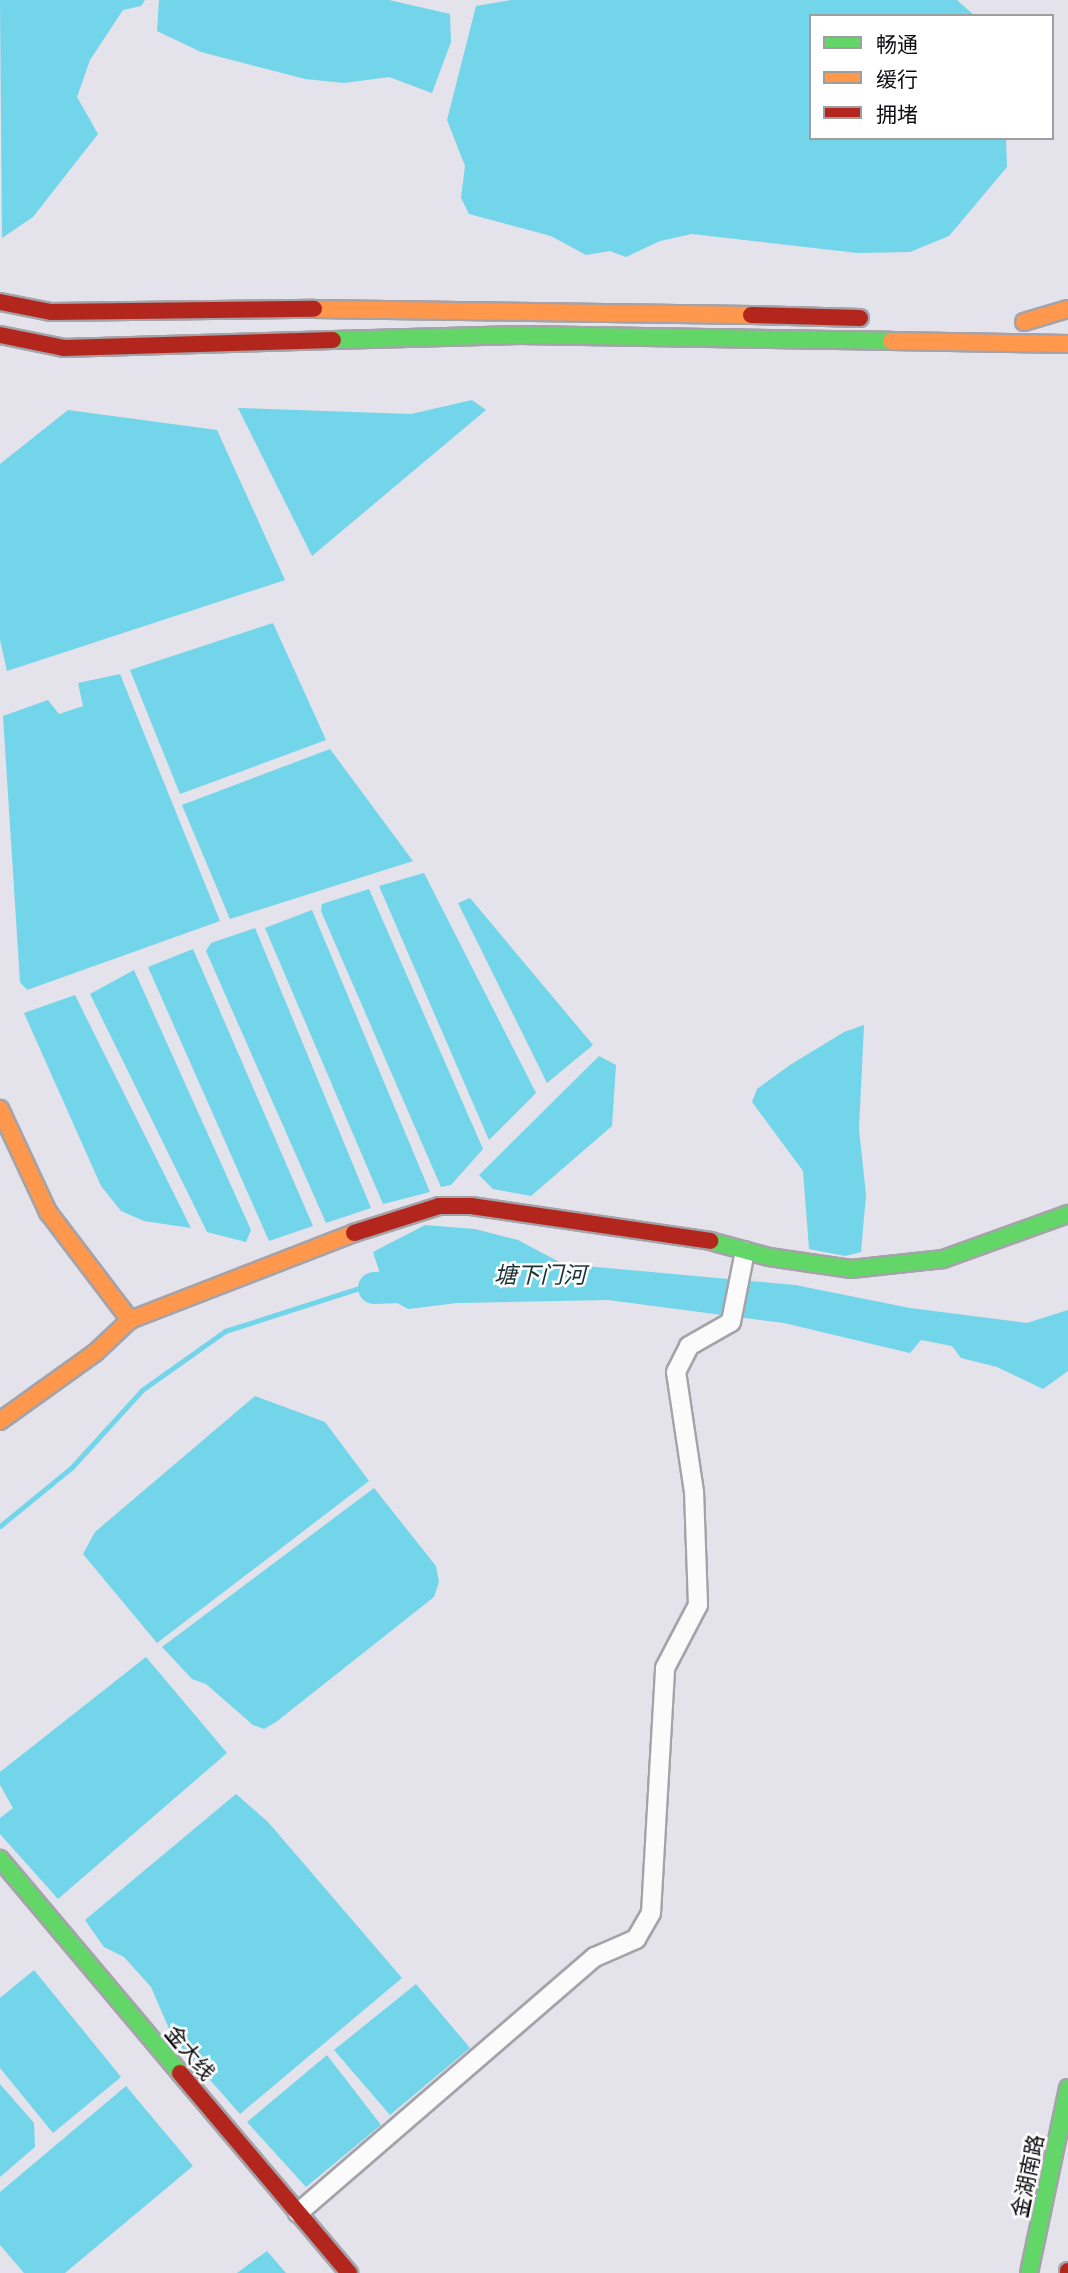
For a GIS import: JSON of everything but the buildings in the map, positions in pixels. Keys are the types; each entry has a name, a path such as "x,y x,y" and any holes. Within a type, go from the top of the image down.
{"main road":[{"path":"0,302 51,312 438,307 885,319"},
{"path":"1068,309 1017,322 1068,323"},
{"path":"0,335 64,348 520,335 1068,344"},
{"path":"1033,342 1068,356"},
{"path":"0,1109 48,1212 130,1320"},
{"path":"0,1421 96,1352 130,1320 346,1235 439,1206 471,1206 686,1235 745,1251 851,1269 943,1259 1068,1214"},
{"name":"金大线","path":"0,1860 349,2273"},
{"name":"金湖南路","path":"1029,2273 1068,2088"}],"street":[{"path":"298,2214 595,1958 636,1939 651,1913 666,1668 698,1605 694,1492 676,1372 690,1346 731,1322 745,1251"}],"water":[{"path":"0,0 145,0 141,6 123,10 90,60 77,97 98,134 33,217 2,238"},
{"path":"159,0 389,0 450,14 451,42 432,93 389,77 344,83 305,79 201,52 157,31"},
{"path":"511,0 957,0 973,14 809,14 809,140 1006,140 1007,167 949,236 910,252 857,253 692,234 660,241 626,257 610,251 586,255 551,236 469,214 461,198 465,166 447,120 476,6"},
{"path":"472,400 486,410 312,556 238,408 411,414"},
{"path":"68,410 217,430 285,580 7,671 0,640 0,464"},
{"path":"273,623 326,740 180,794 130,670"},
{"path":"120,674 220,921 27,990 20,982 3,716 48,700 59,714 83,706 78,683"},
{"path":"330,749 413,861 230,919 182,805"},
{"path":"424,873 536,1093 489,1140 379,886"},
{"path":"369,889 483,1149 451,1185 441,1187 321,911 322,904"},
{"path":"470,898 593,1045 547,1083 458,903"},
{"path":"312,910 430,1192 383,1204 265,928"},
{"path":"255,928 371,1208 326,1223 206,951 211,943"},
{"path":"193,949 313,1226 269,1241 148,967"},
{"path":"134,970 251,1230 246,1242 207,1232 90,994"},
{"path":"75,995 191,1228 144,1221 121,1211 101,1186 24,1013"},
{"path":"864,1025 859,1129 866,1195 861,1252 845,1256 809,1249 803,1171 752,1102 757,1089 790,1065 844,1032"},
{"path":"599,1056 616,1065 612,1126 531,1196 493,1189 479,1175"},
{"path":"425,1225 475,1229 518,1240 563,1264 795,1285 910,1308 1027,1323 1068,1310 1068,1371 1043,1389 997,1367 961,1358 952,1346 921,1340 910,1353 784,1323 608,1300 457,1303 408,1309 388,1298 373,1252"},
{"path":"255,1396 325,1422 369,1481 157,1643 83,1554 95,1532"},
{"path":"374,1488 436,1566 439,1582 434,1597 276,1722 264,1729 253,1725 206,1684 192,1679 162,1647"},
{"path":"146,1657 227,1753 58,1899 0,1834 0,1818 13,1808 0,1785 0,1772"},
{"path":"236,1794 268,1822 402,1978 240,2114 173,2038 151,1987 124,1957 104,1947 85,1920"},
{"path":"34,1970 121,2077 53,2133 0,2068 0,1998"},
{"path":"416,1984 470,2048 390,2115 334,2050"},
{"path":"327,2055 381,2125 306,2187 247,2122"},
{"path":"0,2084 34,2123 35,2147 0,2177"},
{"path":"126,2086 193,2166 65,2273 24,2273 0,2245 0,2192"},
{"path":"267,2251 286,2273 237,2273"}],"waterway":[{"name":"塘下门河","path":"374,1288 425,1286"},
{"name":"塘下门河","path":"0,1526 72,1467 142,1390 225,1331 357,1289 374,1288"}],"traffic: fast":[{"path":"333,340 520,335 891,341"},
{"path":"710,1241 769,1257 851,1269 943,1259 1068,1214"},
{"path":"0,1859 180,2073"},
{"path":"1029,2273 1068,2088"}],"traffic: slow":[{"path":"314,309 751,315"},
{"path":"1024,322 1068,309"},
{"path":"891,341 1068,344"},
{"path":"0,1109 48,1212 130,1320"},
{"path":"0,1421 96,1352 130,1320 354,1233"}],"traffic: jam":[{"path":"0,302 51,312 314,309"},
{"path":"751,315 860,318"},
{"path":"0,335 64,348 333,340"},
{"path":"354,1233 439,1206 471,1206 710,1241"},
{"path":"180,2073 349,2273"}]}
